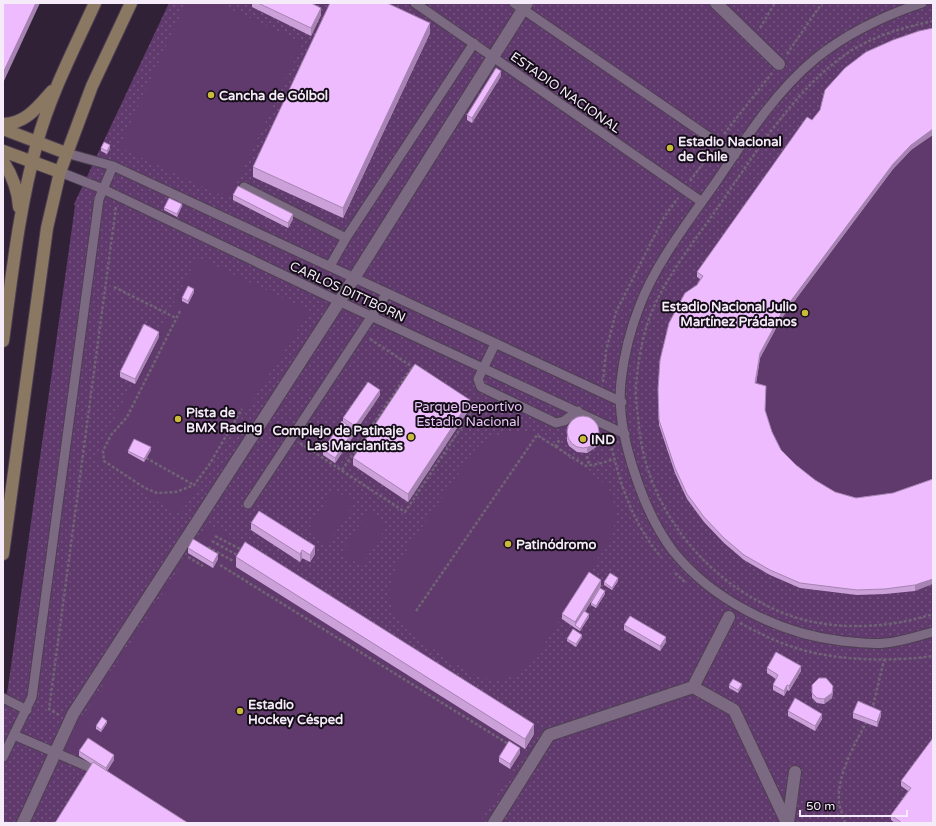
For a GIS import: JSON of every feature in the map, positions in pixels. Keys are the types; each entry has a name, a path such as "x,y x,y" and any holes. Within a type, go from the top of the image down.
{"main road":[{"path":"3,341 20,218 37,142 58,84 95,3"},
{"path":"3,554 7,499 47,228 66,153 92,86 130,3"},
{"path":"3,124 11,124 28,116 58,84"},
{"path":"3,129 66,153"},
{"path":"3,151 60,172"},
{"path":"3,161 10,172 16,188 20,218"}],"street":[{"path":"716,3 779,64"},
{"path":"23,823 73,714 340,302 492,56 521,5"},
{"path":"494,823 549,735 693,687 729,617"},
{"path":"693,687 734,710 787,823"},
{"path":"787,823 796,772"}],"lane":[{"name":"ESTADIO NACIONAL","path":"415,3 702,202"},
{"path":"922,3 861,28 814,60 782,92 702,202 647,289 627,342 621,383 624,434 641,494 655,523 673,551 696,574 723,596 766,620 787,629 818,638 885,644 933,632"},
{"path":"521,5 735,155"},
{"path":"330,266 346,238 474,44"},
{"name":"CARLOS DITTBORN","path":"66,153 113,166 622,402"},
{"path":"3,757 32,697 98,207 103,189 113,166"},
{"name":"CARLOS DITTBORN","path":"60,172 103,189 340,302 578,411 624,434"},
{"path":"244,187 346,238"},
{"path":"248,504 387,293"},
{"path":"495,344 478,379 481,387 553,422 562,422 578,411"},
{"path":"3,698 27,710"},
{"path":"14,735 91,768"}],"path":[{"path":"754,39 775,3"},
{"path":"603,394 606,351 616,312 664,217 718,143 779,64 822,3"},
{"path":"933,21 905,27 881,35 842,57 812,84 791,108 762,145 687,251 662,292 650,315 642,342 636,389 641,447 650,479 668,514 697,554 729,582 759,601 795,617 831,624 877,627 933,614"},
{"path":"61,716 49,709 116,205"},
{"path":"114,287 176,318"},
{"path":"180,311 127,417 115,429 102,456 108,465 145,488 157,493 176,492 194,485 209,464 242,409"},
{"path":"360,332 419,371"},
{"path":"342,470 412,367"},
{"path":"292,438 405,512 474,408 462,400"},
{"path":"607,425 614,459 635,518 665,561"},
{"path":"416,611 536,435 586,466 614,459"},
{"path":"555,447 560,439"},
{"path":"587,456 589,465"},
{"path":"146,458 194,485"},
{"path":"215,536 240,549"},
{"path":"212,541 237,555"},
{"path":"208,547 233,561"},
{"path":"189,554 187,557 202,566"},
{"path":"220,565 514,747"},
{"path":"675,572 690,587"},
{"path":"729,617 758,633 793,648 828,655 884,660 933,656"},
{"path":"871,712 884,660"},
{"path":"845,823 839,802 840,790 851,753 866,723"}],"green space":[{"name":"Parque Deportivo Estadio Nacional","path":"169,3 933,3 933,823 3,823 3,707 6,700 10,673 75,206 74,204"},
{"name":"Cancha de Gólbol","path":"186,3 218,3 303,43 229,199 119,147"},
{"name":"Estadio Nacional Julio Martínez Prádanos","path":"933,33 933,584 915,591 857,595 800,588 770,575 744,560 724,543 704,522 687,499 667,451 659,425 658,394 660,365 703,281 697,277 807,122 812,125"},
{"name":"Pista de BMX Racing","path":"197,257 310,311 180,514 155,500 95,459 132,383 136,384 159,337 157,336"},
{"name":"Patinódromo","path":"511,431 534,433 608,486 616,509 613,534 534,661 521,671 509,677 498,679 475,675 463,669 424,643 401,624 394,613 390,601 390,588 394,573 403,555 476,448 494,436"},
{"path":"334,489 355,503 328,544 307,531"},
{"path":"368,512 388,525 361,566 341,553"},
{"path":"208,523 539,729 479,823 184,823 63,747"}],"building":[{"path":"3,3 36,3 3,73"},
{"path":"258,3 311,3 321,8 311,28"},
{"path":"330,3 387,3 430,23 343,208 253,167"},
{"name":"Estadio Nacional Julio Martínez Prádanos","path":"933,28 933,129 911,145 893,164 781,314 760,353 755,383 766,386 765,410 772,432 781,450 796,465 815,480 835,492 856,498 893,493 933,479 933,579 915,585 885,589 857,590 800,583 770,570 744,555 724,538 704,517 687,494 675,468 659,420 658,389 660,360 669,323 685,293 697,285 703,276 697,272 807,117 812,120 820,110 825,90 845,68 866,52 893,40"},
{"path":"496,68 501,71 472,118 467,115"},
{"path":"104,142 110,145 107,151 101,148"},
{"path":"238,186 293,214 288,223 233,195"},
{"path":"169,198 182,204 177,214 164,208"},
{"path":"188,286 194,289 188,301 182,298"},
{"path":"144,324 159,332 135,379 120,372"},
{"name":"Complejo de Patinaje Las Marcianitas","path":"415,364 470,400 408,494 353,458"},
{"path":"368,382 380,390 355,426 343,418"},
{"name":"IND","path":"583,416 589,417 596,423 599,432 598,438 592,445 583,448 577,447 570,441 567,432 568,426 574,419"},
{"path":"342,421 354,430 335,458 323,450"},
{"path":"134,439 151,447 144,459 128,451"},
{"path":"259,511 315,546 310,555 302,550 300,554 251,523"},
{"path":"193,539 218,554 213,563 188,548"},
{"path":"245,542 534,724 525,739 236,557"},
{"path":"589,572 601,580 575,622 562,614"},
{"path":"610,573 618,578 612,588 604,582"},
{"path":"600,588 605,591 596,606 591,603"},
{"path":"584,611 589,614 580,629 575,625"},
{"path":"630,616 666,637 660,646 624,625"},
{"path":"573,629 582,635 576,644 567,639"},
{"path":"776,652 801,666 789,686 787,685 784,691 773,685 778,675 767,668"},
{"path":"819,678 826,678 833,686 832,693 824,699 817,698 812,693 812,685"},
{"path":"733,679 742,684 738,690 729,685"},
{"path":"795,698 822,714 815,726 788,711"},
{"path":"858,701 881,711 877,722 853,713"},
{"path":"102,717 107,721 101,730 96,726"},
{"path":"88,738 114,755 106,768 79,751"},
{"path":"933,738 933,823 902,823 891,815 911,788 901,781"},
{"path":"509,741 520,748 510,764 499,757"},
{"path":"93,762 188,823 55,823"}],"place":[{"name":"Cancha de Gólbol","path":"211,95"},
{"name":"Estadio Nacional de Chile","path":"670,148"},
{"name":"Estadio Nacional Julio Martínez Prádanos","path":"805,313"},
{"name":"Pista de BMX Racing","path":"178,419"},
{"name":"Complejo de Patinaje Las Marcianitas","path":"411,437"},
{"name":"IND","path":"583,439"},
{"name":"Patinódromo","path":"508,544"},
{"name":"Estadio Hockey Césped","path":"240,711"}]}
